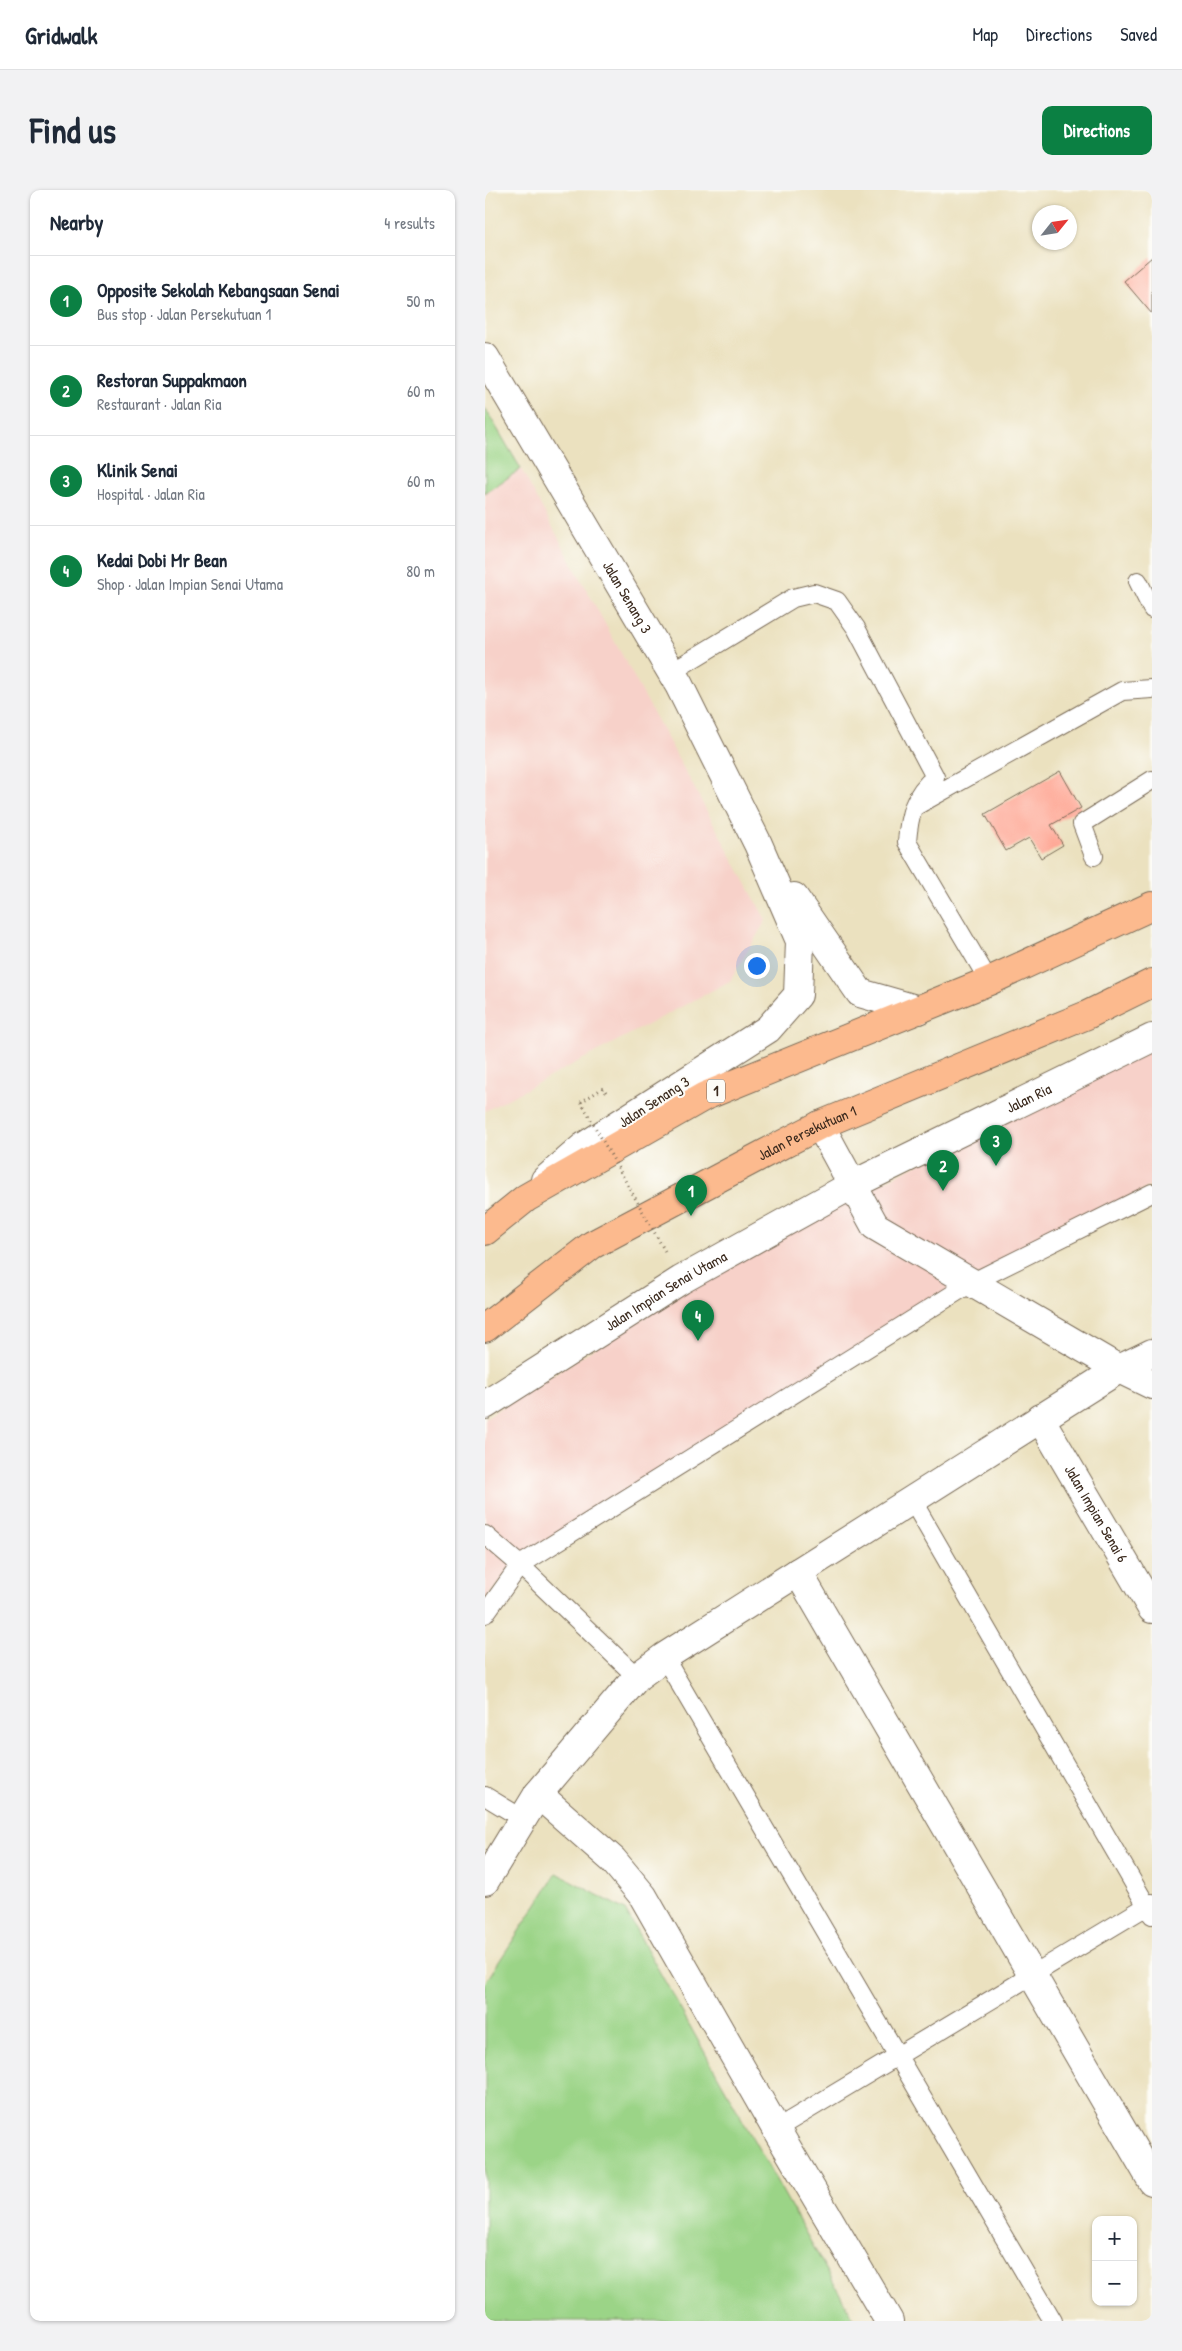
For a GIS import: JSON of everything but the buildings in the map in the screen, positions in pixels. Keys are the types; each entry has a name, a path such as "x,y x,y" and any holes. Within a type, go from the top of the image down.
{"highway":[{"name":"1","path":"485,1231 525,1198 705,1096 989,982 1152,906"},
{"name":"Jalan Persekutuan 1","path":"485,1328 592,1245 820,1125 1087,1016 1152,983"}],"street":[{"name":"Jalan Senang 3","path":"485,356 671,672 758,844 800,941 798,995 768,1029 583,1147 525,1198"},
{"name":"Jalan Senang 3","path":"758,844 860,994 919,1010"},
{"name":"Jalan Ria","path":"852,1185 1152,1038"},
{"path":"820,1125 875,1226 1119,1368 1152,1385"},
{"name":"Jalan Impian Senai Utama","path":"485,1405 681,1280 852,1185"},
{"path":"485,1880 538,1794 637,1677 665,1657 1119,1368 1152,1353"},
{"name":"Jalan Impian Senai 6","path":"1041,1418 1152,1609"},
{"path":"798,1572 1031,1976 1152,2181"},
{"path":"538,1794 613,1860 643,1896 775,2128 889,2321"}],"lane":[{"path":"1138,581 1152,609"},
{"path":"671,672 793,598 814,593 837,601 856,628 935,777 922,788 909,822 907,842 989,982"},
{"path":"915,806 1122,691 1152,689"},
{"path":"1094,856 1082,824 1152,780"},
{"path":"485,1614 520,1565 971,1283 1152,1193"},
{"path":"775,2128 897,2054 1150,1908 912,1500"},
{"path":"485,1535 520,1565 637,1677"},
{"path":"665,1657 1053,2321"},
{"path":"485,1796 523,1819"}],"path":[{"path":"581,1102 666,1254"}],"shaded area":[{"path":"521,469 766,920 730,981 485,1111 485,493"},
{"path":"1152,1045 1152,1185 519,1558 485,1600 485,1418 691,1287 869,1189"}],"green space":[{"path":"485,408 521,469 485,493"},
{"path":"557,1873 625,1910 855,2321 485,2321 485,1983"}],"place":[{"name":"Klinik Senai","path":"996,1166"},
{"name":"Restoran Suppakmaon","path":"943,1191"},
{"name":"Opposite Sekolah Kebangsaan Senai","path":"691,1216"},
{"name":"Kedai Dobi Mr Bean","path":"698,1341"}]}
